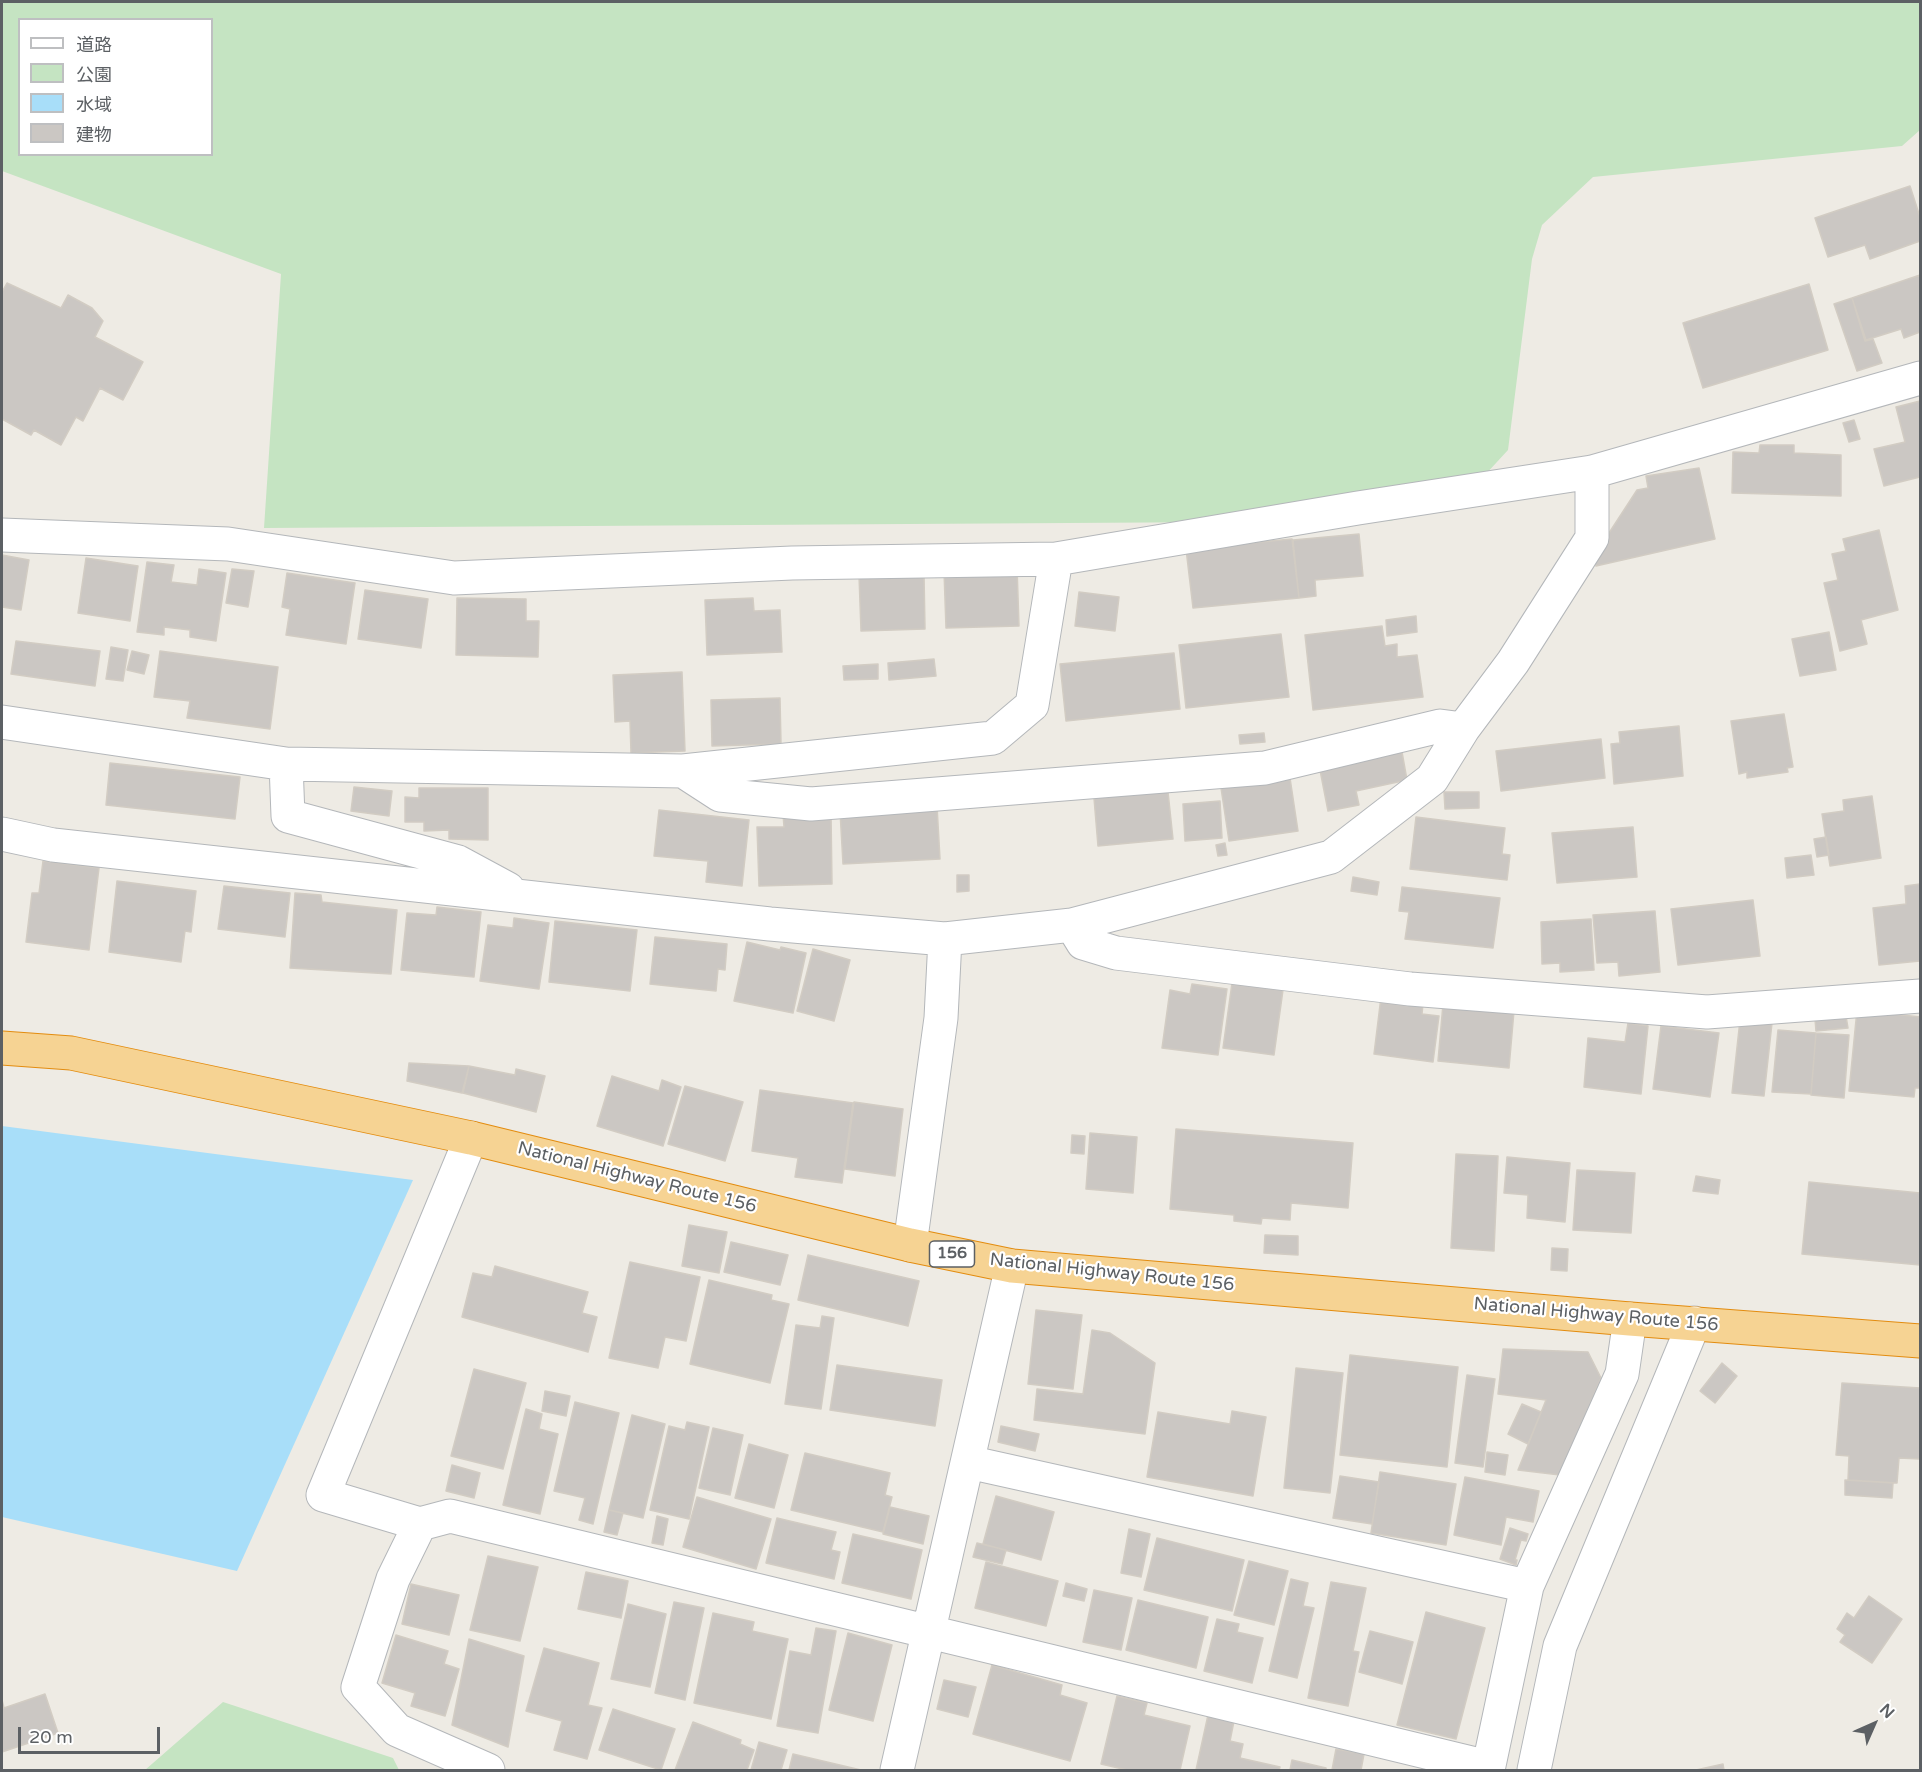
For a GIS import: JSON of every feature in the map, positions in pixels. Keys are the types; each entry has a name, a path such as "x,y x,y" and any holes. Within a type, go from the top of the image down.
{"highway":[{"name":"National Highway Route 156","path":"2,1047 71,1053 471,1138 910,1245 1012,1266 1629,1319 1920,1341"}],"street":[{"path":"2,536 228,544 454,578 792,563 1056,559 1359,507 1592,472 1920,378"},
{"path":"2,834 53,845 770,924 945,939 1072,925 1331,857 1432,779 1463,729 1513,662 1592,538 1592,472"},
{"path":"2,722 286,764 683,771 993,738 1032,705 1056,559"},
{"path":"683,771 720,795 811,804 1265,768 1440,726 1463,729"},
{"path":"286,764 288,816 458,862 522,897"},
{"path":"1072,925 1083,943 1116,953 1410,989 1707,1012 1920,996"},
{"path":"910,1245 941,1018 945,939"},
{"path":"471,1138 323,1495 420,1524 450,1516 1488,1769 1527,1586 1622,1374 1629,1319"},
{"path":"897,1770 1012,1266"},
{"path":"1534,1770 1560,1646 1694,1323"},
{"path":"968,1462 1527,1586"},
{"path":"420,1524 393,1579 358,1687 397,1730 488,1770"}],"green space":[{"path":"2,2 1920,2 1920,130 1902,146 1593,177 1542,225 1532,259 1508,450 1461,501 1390,521 264,528 281,274 2,171"},
{"path":"223,1702 393,1758 399,1770 145,1770"}],"water":[{"path":"2,1126 413,1180 237,1571 2,1517"}],"building":[{"path":"1910,186 1920,217 1920,241 1870,259 1865,245 1828,257 1815,218"},
{"path":"1920,275 1920,332 1904,338 1901,329 1866,340 1852,298"},
{"path":"7,283 61,308 68,295 92,308 103,321 95,337 143,362 123,400 100,388 83,421 76,417 61,445 34,430 31,435 2,419 2,292"},
{"path":"1809,284 1828,350 1703,388 1683,323"},
{"path":"1852,298 1865,341 1873,339 1882,363 1857,371 1834,304"},
{"path":"1920,401 1920,477 1884,486 1874,449 1905,442 1896,407"},
{"path":"1854,420 1860,439 1849,442 1843,423"},
{"path":"1760,445 1794,445 1794,453 1841,455 1841,496 1732,493 1733,452 1759,453"},
{"path":"1699,468 1715,539 1596,566 1594,556 1637,490 1648,488 1646,476"},
{"path":"1879,530 1898,610 1861,620 1867,644 1840,651 1824,583 1838,580 1832,554 1846,551 1843,539"},
{"path":"1359,534 1363,576 1315,580 1316,596 1299,598 1293,540"},
{"path":"1292,539 1299,598 1193,608 1186,549"},
{"path":"2,555 29,560 21,610 2,607"},
{"path":"86,558 138,566 130,621 78,613"},
{"path":"147,562 174,565 171,582 197,585 199,569 226,573 216,641 190,637 190,630 164,627 164,635 137,632"},
{"path":"1017,567 1019,626 946,628 944,571"},
{"path":"232,569 254,571 248,607 226,603"},
{"path":"287,573 355,583 346,644 286,635 290,609 282,607"},
{"path":"924,574 925,629 861,631 859,575"},
{"path":"365,590 428,599 421,648 358,639"},
{"path":"1079,592 1119,597 1115,631 1075,626"},
{"path":"457,598 526,599 526,621 539,621 538,657 456,655"},
{"path":"753,598 754,611 780,610 782,652 707,655 705,600"},
{"path":"1416,616 1417,632 1387,636 1386,620"},
{"path":"1382,626 1385,646 1397,644 1397,657 1417,655 1423,697 1313,710 1305,635"},
{"path":"1829,632 1836,670 1800,676 1792,639"},
{"path":"1281,634 1289,697 1186,708 1179,645"},
{"path":"16,641 100,651 95,686 11,674"},
{"path":"111,647 128,650 123,681 106,679"},
{"path":"132,651 149,655 144,674 127,670"},
{"path":"160,651 278,667 270,729 187,718 190,701 154,697"},
{"path":"1174,653 1180,709 1066,721 1060,664"},
{"path":"934,659 936,676 889,680 888,663"},
{"path":"878,664 878,679 844,680 843,666"},
{"path":"682,672 685,751 631,753 630,721 615,722 613,675"},
{"path":"780,698 781,744 712,746 711,700"},
{"path":"1784,714 1793,767 1787,768 1788,772 1747,778 1747,772 1739,774 1731,721"},
{"path":"1679,726 1683,776 1614,784 1611,744 1620,743 1619,732"},
{"path":"1264,733 1265,742 1240,744 1239,735"},
{"path":"1601,739 1605,778 1501,791 1496,751"},
{"path":"1402,752 1407,780 1356,791 1359,805 1328,811 1320,770"},
{"path":"110,763 240,777 235,819 106,805"},
{"path":"1290,778 1298,831 1229,841 1221,788"},
{"path":"354,787 392,791 389,816 351,811"},
{"path":"419,788 488,788 488,840 449,839 449,830 424,831 424,822 405,822 405,797 419,798"},
{"path":"1168,792 1173,839 1098,846 1094,798"},
{"path":"1444,792 1479,792 1479,808 1445,809"},
{"path":"1872,796 1881,858 1830,866 1822,814 1844,811 1843,800"},
{"path":"1220,801 1222,838 1185,841 1183,804"},
{"path":"937,806 940,859 843,864 840,811"},
{"path":"659,810 749,820 742,886 706,882 708,861 654,856"},
{"path":"831,813 832,884 759,886 757,827 784,827 783,814"},
{"path":"1416,817 1505,828 1502,854 1510,855 1507,880 1410,869"},
{"path":"1633,827 1637,877 1557,883 1552,833"},
{"path":"1826,837 1829,855 1817,857 1814,839"},
{"path":"1225,843 1227,855 1218,856 1216,845"},
{"path":"1811,855 1814,875 1787,878 1785,858"},
{"path":"43,861 99,868 89,950 26,942 32,893 39,893"},
{"path":"957,875 969,875 969,891 957,892"},
{"path":"1353,877 1379,882 1377,895 1351,891"},
{"path":"117,881 196,891 191,932 185,931 181,962 109,952"},
{"path":"1920,884 1920,961 1879,965 1873,908 1906,904 1905,886"},
{"path":"224,886 290,893 285,937 218,929"},
{"path":"1402,887 1500,898 1493,948 1405,939 1409,912 1399,911"},
{"path":"295,893 321,895 322,902 397,910 391,974 290,968"},
{"path":"1753,900 1760,956 1678,965 1671,909"},
{"path":"437,907 481,912 474,977 401,970 407,913 436,915"},
{"path":"1655,911 1660,972 1619,976 1618,962 1597,963 1593,915"},
{"path":"514,918 549,923 539,989 480,981 488,925 513,928"},
{"path":"1591,919 1594,970 1560,972 1560,963 1542,964 1541,922"},
{"path":"555,921 637,930 630,991 549,982"},
{"path":"655,937 727,944 725,970 718,969 716,991 650,984"},
{"path":"747,942 780,950 781,947 806,953 793,1013 734,1001"},
{"path":"813,949 850,960 834,1021 797,1011"},
{"path":"1232,983 1283,990 1274,1055 1223,1048"},
{"path":"1192,984 1227,989 1218,1055 1162,1048 1170,990 1190,994"},
{"path":"1381,997 1423,1004 1422,1014 1439,1016 1433,1062 1374,1054"},
{"path":"1443,1004 1514,1011 1509,1068 1438,1061"},
{"path":"1857,1010 1920,1017 1920,1088 1915,1088 1914,1097 1849,1091"},
{"path":"1846,1016 1848,1028 1816,1031 1815,1019"},
{"path":"1740,1020 1772,1023 1764,1096 1732,1093"},
{"path":"1628,1023 1648,1026 1641,1094 1584,1087 1588,1038 1625,1042"},
{"path":"1661,1026 1719,1033 1710,1097 1653,1089"},
{"path":"1778,1030 1816,1033 1811,1094 1772,1092"},
{"path":"1816,1033 1849,1035 1844,1098 1811,1095"},
{"path":"409,1063 469,1066 462,1093 407,1081"},
{"path":"469,1066 515,1075 516,1069 545,1076 536,1112 463,1093"},
{"path":"612,1076 659,1091 662,1080 681,1087 663,1146 597,1126"},
{"path":"685,1086 743,1102 725,1161 668,1144"},
{"path":"760,1090 853,1103 842,1183 795,1177 798,1158 752,1151"},
{"path":"854,1102 903,1109 895,1176 845,1169"},
{"path":"1176,1129 1353,1143 1348,1208 1291,1203 1290,1220 1262,1218 1261,1224 1234,1221 1234,1215 1170,1209"},
{"path":"1090,1133 1137,1137 1133,1193 1086,1189"},
{"path":"1072,1135 1085,1136 1084,1154 1071,1153"},
{"path":"1456,1154 1498,1156 1494,1251 1451,1248"},
{"path":"1507,1157 1570,1163 1565,1222 1527,1218 1528,1195 1504,1193"},
{"path":"1577,1170 1635,1173 1631,1233 1573,1230"},
{"path":"1696,1176 1720,1180 1718,1194 1693,1191"},
{"path":"1809,1182 1920,1193 1920,1265 1802,1254"},
{"path":"689,1225 727,1232 719,1273 682,1266"},
{"path":"1265,1235 1298,1236 1298,1255 1264,1253"},
{"path":"731,1242 788,1255 780,1285 724,1272"},
{"path":"1552,1248 1568,1249 1567,1271 1551,1270"},
{"path":"808,1255 919,1281 908,1326 798,1300"},
{"path":"630,1262 700,1277 686,1341 665,1337 658,1368 609,1358"},
{"path":"495,1266 588,1292 582,1313 597,1317 588,1352 462,1317 473,1273 492,1277"},
{"path":"709,1280 772,1295 771,1300 789,1304 770,1383 690,1364"},
{"path":"1036,1310 1082,1315 1073,1389 1028,1384"},
{"path":"822,1316 834,1318 821,1409 785,1404 796,1325 820,1328"},
{"path":"1092,1330 1110,1333 1155,1363 1145,1434 1034,1420 1037,1389 1083,1394"},
{"path":"1503,1349 1588,1352 1601,1378 1560,1475 1518,1470 1546,1400 1498,1394"},
{"path":"1350,1355 1458,1367 1447,1467 1340,1455"},
{"path":"1722,1363 1737,1376 1715,1403 1700,1391"},
{"path":"837,1365 942,1380 935,1426 830,1410"},
{"path":"1296,1368 1343,1373 1330,1493 1284,1488"},
{"path":"474,1369 526,1383 503,1469 451,1456"},
{"path":"1467,1375 1495,1379 1483,1467 1455,1463"},
{"path":"1842,1383 1920,1388 1920,1459 1899,1458 1897,1483 1848,1480 1849,1456 1836,1455"},
{"path":"545,1391 570,1396 566,1416 542,1411"},
{"path":"575,1402 619,1413 593,1524 579,1520 585,1498 554,1491"},
{"path":"1522,1404 1541,1412 1528,1444 1508,1434"},
{"path":"526,1409 542,1414 539,1429 558,1434 540,1514 503,1505"},
{"path":"1232,1411 1266,1417 1253,1496 1147,1477 1158,1412 1230,1424"},
{"path":"632,1415 665,1424 643,1518 609,1510"},
{"path":"687,1422 709,1427 689,1519 650,1510 669,1426 685,1430"},
{"path":"1001,1426 1039,1434 1035,1451 998,1442"},
{"path":"713,1428 743,1435 730,1495 699,1488"},
{"path":"749,1444 788,1455 774,1508 735,1498"},
{"path":"1487,1452 1508,1455 1505,1475 1485,1472"},
{"path":"805,1453 890,1473 885,1495 892,1497 883,1532 791,1510"},
{"path":"452,1465 480,1473 474,1498 446,1491"},
{"path":"1380,1472 1456,1484 1446,1545 1371,1533"},
{"path":"1340,1476 1379,1482 1372,1524 1333,1518"},
{"path":"1465,1477 1539,1491 1533,1522 1506,1517 1501,1545 1454,1535"},
{"path":"1845,1480 1893,1483 1892,1498 1845,1495"},
{"path":"996,1496 1054,1512 1041,1560 983,1544"},
{"path":"697,1497 771,1519 756,1569 683,1547"},
{"path":"890,1507 929,1516 923,1544 883,1534"},
{"path":"609,1510 623,1513 617,1535 604,1532"},
{"path":"657,1516 668,1519 663,1545 652,1543"},
{"path":"777,1518 836,1532 831,1550 840,1552 834,1579 766,1563"},
{"path":"1510,1528 1528,1534 1526,1541 1521,1540 1515,1560 1517,1560 1516,1565 1500,1559"},
{"path":"1129,1529 1150,1534 1141,1577 1121,1573"},
{"path":"853,1534 922,1550 911,1599 842,1583"},
{"path":"1157,1538 1244,1560 1232,1611 1144,1590"},
{"path":"977,1543 1006,1550 1002,1564 973,1557"},
{"path":"488,1556 538,1567 520,1641 470,1630"},
{"path":"1249,1561 1288,1571 1274,1625 1234,1615"},
{"path":"986,1562 1058,1581 1046,1626 975,1608"},
{"path":"586,1572 628,1581 621,1618 578,1609"},
{"path":"1291,1579 1308,1583 1303,1606 1314,1608 1297,1678 1269,1671"},
{"path":"1331,1582 1366,1588 1353,1651 1359,1652 1348,1706 1308,1698"},
{"path":"1066,1583 1087,1589 1084,1601 1063,1596"},
{"path":"411,1584 459,1595 449,1635 402,1624"},
{"path":"1094,1590 1132,1598 1121,1650 1083,1642"},
{"path":"1869,1596 1902,1619 1872,1663 1840,1642 1845,1635 1837,1629 1847,1613 1854,1618"},
{"path":"1138,1600 1208,1617 1196,1668 1126,1650"},
{"path":"674,1602 704,1608 685,1700 655,1693"},
{"path":"628,1604 666,1614 650,1687 611,1679"},
{"path":"1426,1612 1485,1628 1456,1739 1397,1725"},
{"path":"713,1613 754,1622 752,1631 788,1639 771,1719 694,1703"},
{"path":"1217,1619 1239,1624 1237,1632 1263,1638 1252,1683 1204,1671"},
{"path":"816,1628 836,1631 818,1733 777,1726 790,1651 811,1655"},
{"path":"1370,1631 1413,1642 1402,1684 1359,1672"},
{"path":"848,1633 892,1645 873,1721 829,1710"},
{"path":"396,1635 448,1651 444,1664 459,1669 445,1716 411,1706 415,1693 382,1683"},
{"path":"469,1639 524,1656 508,1747 452,1725"},
{"path":"544,1648 599,1663 588,1705 602,1708 587,1759 554,1750 562,1721 526,1711"},
{"path":"992,1665 1062,1685 1060,1695 1087,1703 1070,1761 973,1734"},
{"path":"944,1680 976,1687 968,1717 937,1709"},
{"path":"45,1694 58,1733 2,1752 2,1700 4,1708"},
{"path":"1117,1696 1147,1703 1144,1715 1190,1726 1180,1770 1127,1770 1101,1764"},
{"path":"613,1709 675,1729 661,1770 599,1750"},
{"path":"1208,1715 1234,1721 1230,1741 1243,1744 1240,1758 1280,1767 1279,1770 1196,1770"},
{"path":"693,1722 741,1740 740,1744 754,1750 747,1770 675,1770"},
{"path":"759,1742 787,1750 781,1770 751,1770"},
{"path":"1336,1749 1364,1754 1361,1770 1332,1770"},
{"path":"793,1754 861,1770 789,1770"},
{"path":"1292,1760 1326,1768 1326,1770 1290,1770"},
{"path":"1723,1764 1724,1770 1696,1770"}]}
